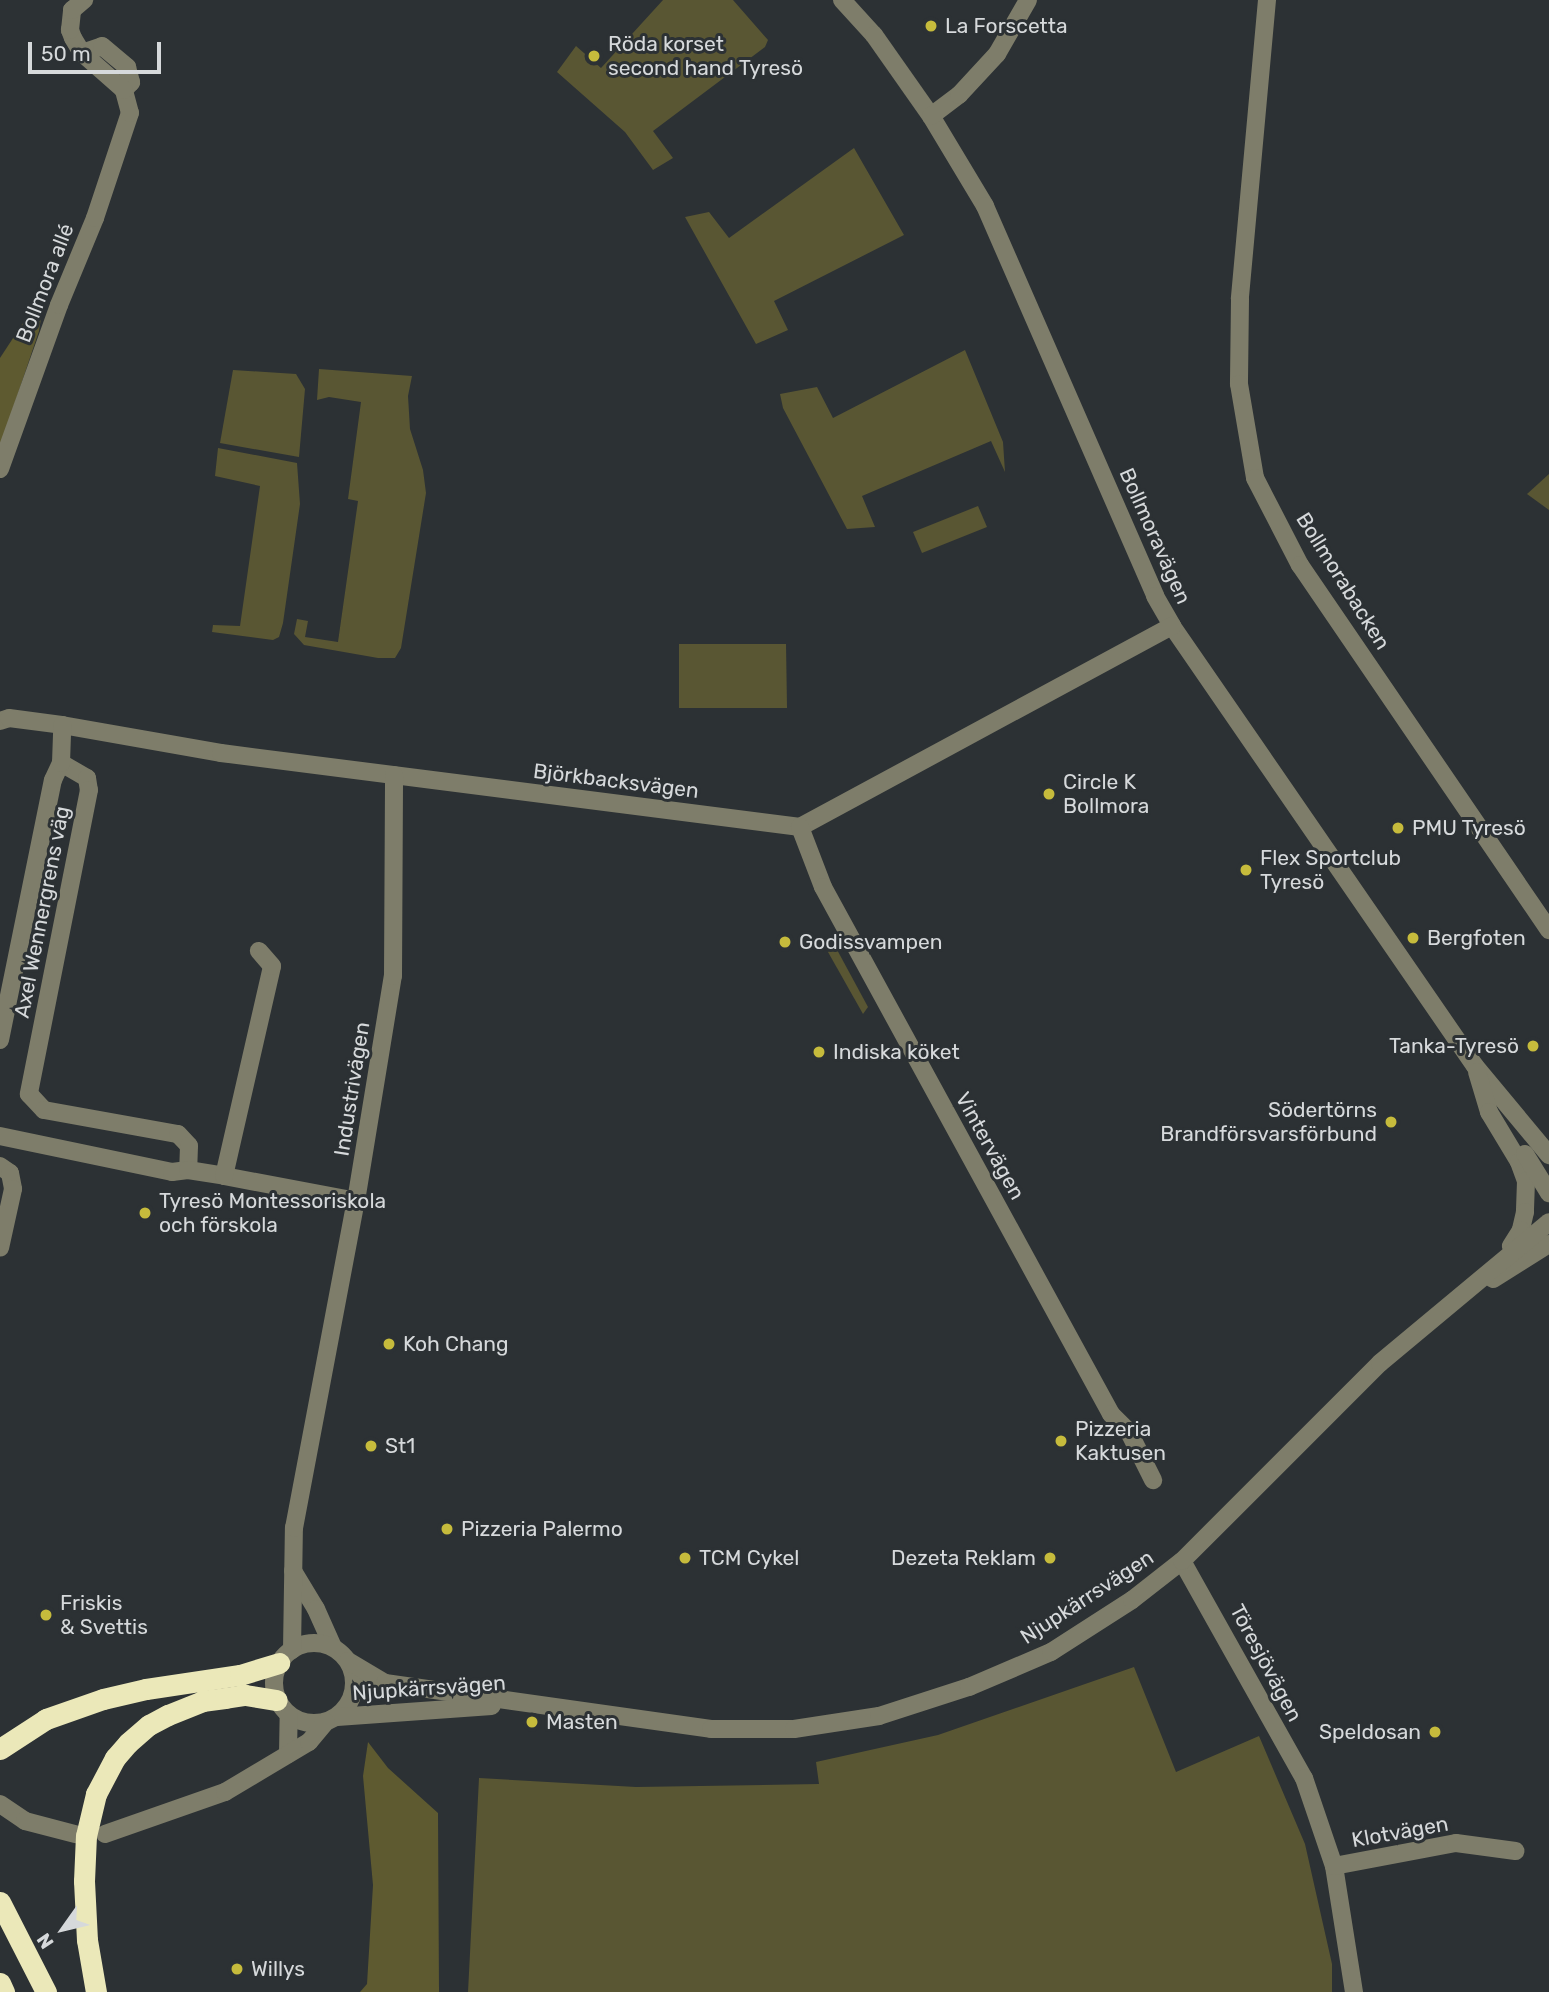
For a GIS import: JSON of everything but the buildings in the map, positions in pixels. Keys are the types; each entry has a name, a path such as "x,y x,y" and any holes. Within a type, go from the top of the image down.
{"highway":[{"path":"0,1749 46,1719 135,1691 240,1675 286,1657"},
{"path":"96,1992 87,1940 84,1881 86,1836 96,1794 115,1758 149,1725 202,1701 246,1695 283,1707"},
{"path":"0,1902 46,1992"},
{"path":"0,1983 4,1992"}],"street":[{"name":"Bollmora allé","path":"0,468 59,305 95,218 130,113 124,90 82,53 70,30 72,10 84,0"},
{"name":"Bollmoravägen","path":"842,0 874,35 930,116 985,206 1155,596 1172,626 1475,1066 1549,1193"},
{"path":"930,116 959,95 997,54 1028,0"},
{"name":"Bollmorabacken","path":"1267,0 1240,299 1239,384 1255,478 1300,565 1549,930"},
{"path":"800,827 1172,626"},
{"name":"Björkbacksvägen","path":"3,717 221,752 800,827"},
{"name":"Axel Wennergrens väg","path":"0,1040 53,780 61,763 62,725"},
{"name":"Axel Wennergrens väg","path":"61,763 87,779 89,790 29,1094 44,1110 178,1134 188,1146 188,1170"},
{"name":"Industrivägen","path":"286,1657 296,1514 356,1200 393,976 394,775"},
{"name":"Vintervägen","path":"800,827 823,887 1105,1402 1129,1432 1153,1480"},
{"path":"224,1176 272,966 259,951"},
{"name":"Bollmoravägen","path":"1475,1066 1549,1155"},
{"name":"Bollmoravägen","path":"1475,1066 1489,1112 1519,1162 1526,1181 1525,1212 1521,1230 1504,1258"},
{"path":"0,1136 172,1172 188,1170 356,1200"},
{"path":"0,1166 10,1173 13,1189 0,1248"},
{"name":"Njupkärrsvägen","path":"348,1661 385,1683 711,1729 794,1729 879,1716 969,1687 1051,1652 1132,1600 1182,1561 1380,1363 1549,1222"},
{"name":"Njupkärrsvägen","path":"1454,1302 1549,1244"},
{"name":"Töresjövägen","path":"1182,1561 1304,1778 1334,1866 1354,1992"},
{"path":"106,1833 225,1792 309,1742 345,1710 354,1692 354,1676 348,1661 332,1647 316,1609 293,1571"},
{"path":"288,1754 283,1707 274,1684 286,1657 310,1643 332,1647"},
{"name":"Njupkärrsvägen","path":"332,1720 524,1704"},
{"path":"283,1707 306,1723 332,1720"},
{"path":"0,1804 26,1821 75,1833"},
{"name":"Klotvägen","path":"1334,1866 1456,1843 1515,1851"}],"shaded area":[{"path":"663,0 733,0 768,40 765,47 653,131 673,158 653,170 625,132 557,72 576,46 601,68"},
{"path":"854,148 904,235 774,301 788,330 756,344 685,217 709,212 729,238"},
{"path":"36,303 41,318 39,331 0,447 0,358"},
{"path":"965,350 1003,442 1005,472 991,441 862,496 875,527 847,529 783,408 780,394 817,387 833,418"},
{"path":"319,369 412,376 408,396 410,429 423,470 426,493 401,648 395,658 378,658 304,645 294,634 297,619 308,621 305,637 338,642 358,501 348,499 361,402 329,397 317,400"},
{"path":"233,370 296,374 305,389 299,457 220,443"},
{"path":"218,448 297,463 300,504 283,623 279,637 273,640 212,632 213,625 240,626 260,486 215,476"},
{"path":"1549,474 1549,510 1527,494"},
{"path":"978,506 987,527 922,553 913,532"},
{"path":"679,644 786,644 787,708 679,708"},
{"path":"835,946 868,1007 863,1014 828,952"},
{"path":"1134,1667 1176,1772 1259,1736 1305,1844 1332,1964 1332,1992 468,1992 479,1778 636,1787 819,1784 816,1762 938,1735"},
{"path":"368,1742 388,1768 438,1813 439,1992 360,1992 367,1984 373,1885 363,1776"}],"place":[{"name":"La Forscetta","path":"931,26"},
{"name":"Röda korset second hand Tyresö","path":"594,56"},
{"name":"Circle K Bollmora","path":"1049,794"},
{"name":"PMU Tyresö","path":"1398,828"},
{"name":"Flex Sportclub Tyresö","path":"1246,870"},
{"name":"Bergfoten","path":"1413,938"},
{"name":"Godissvampen","path":"785,942"},
{"name":"Tanka-Tyresö","path":"1533,1046"},
{"name":"Indiska köket","path":"819,1052"},
{"name":"Södertörns Brandförsvarsförbund","path":"1391,1122"},
{"name":"Tyresö Montessoriskola och förskola","path":"145,1213"},
{"name":"Koh Chang","path":"389,1344"},
{"name":"Pizzeria Kaktusen","path":"1061,1441"},
{"name":"St1","path":"371,1446"},
{"name":"Pizzeria Palermo","path":"447,1529"},
{"name":"TCM Cykel","path":"685,1558"},
{"name":"Dezeta Reklam","path":"1050,1558"},
{"name":"Friskis & Svettis","path":"46,1615"},
{"name":"Masten","path":"532,1722"},
{"name":"Speldosan","path":"1435,1732"},
{"name":"Willys","path":"237,1969"}]}
